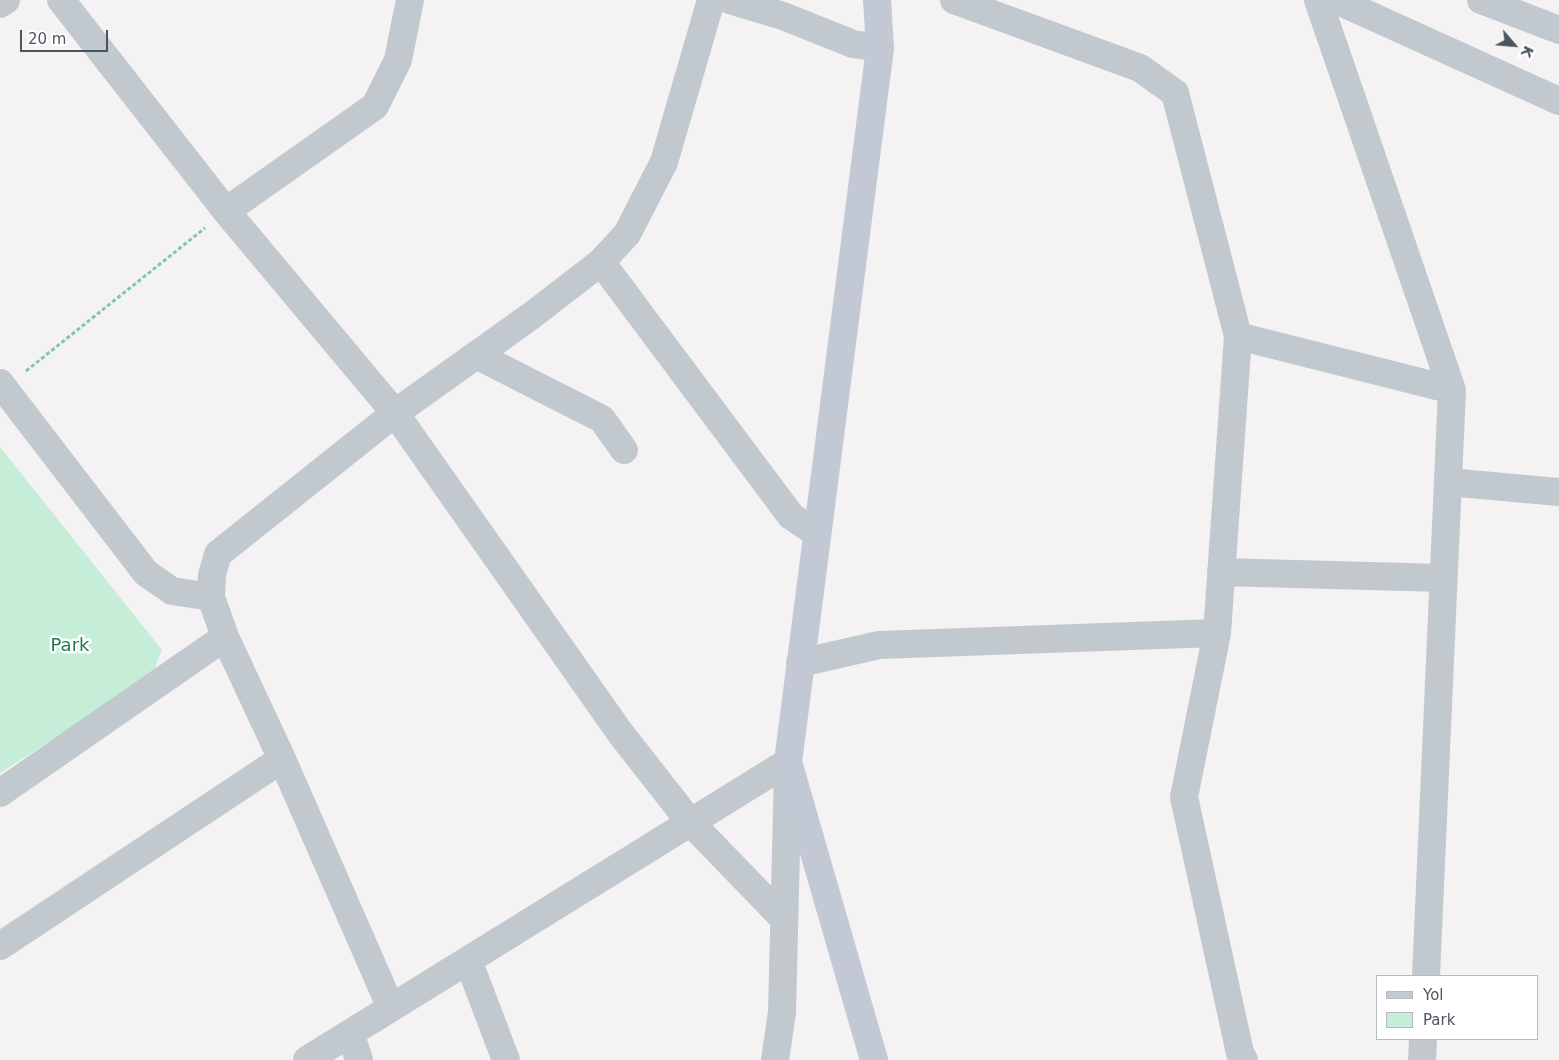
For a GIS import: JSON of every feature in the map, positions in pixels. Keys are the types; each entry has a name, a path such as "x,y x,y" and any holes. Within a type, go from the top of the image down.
{"street":[{"path":"0,4 6,0"},
{"path":"61,0 226,211 395,413 621,734 690,822 784,918"},
{"path":"226,211 375,106 398,60 410,0"},
{"path":"391,1008 282,760 225,637 210,597 212,575 218,554 395,413 531,316 601,262 627,234 664,162 711,0"},
{"path":"730,0 783,16 852,44 880,48"},
{"path":"775,1060 782,1012 788,762 880,48 877,0"},
{"path":"954,0 1140,68 1174,93 1238,336 1217,633 1184,797 1240,1053 1244,1060"},
{"path":"1318,0 1452,390 1426,975"},
{"path":"1336,0 1559,101"},
{"path":"1481,0 1559,30"},
{"path":"601,262 791,516 816,533"},
{"path":"1238,336 1452,390"},
{"path":"476,355 602,419 624,450"},
{"path":"2,386 146,573 172,592 210,597"},
{"path":"1448,482 1559,492"},
{"path":"1221,572 1444,578"},
{"path":"800,663 879,645 1217,633"},
{"path":"0,792 225,637"},
{"path":"0,946 282,760"},
{"path":"307,1060 788,762"},
{"path":"788,762 874,1060"},
{"path":"468,960 506,1060"},
{"path":"350,1033 359,1060"},
{"path":"1422,1060 1423,1040"}],"path":[{"path":"2,386 226,211"}],"green space":[{"name":"Park","path":"0,447 162,650 151,677 0,773"}]}
